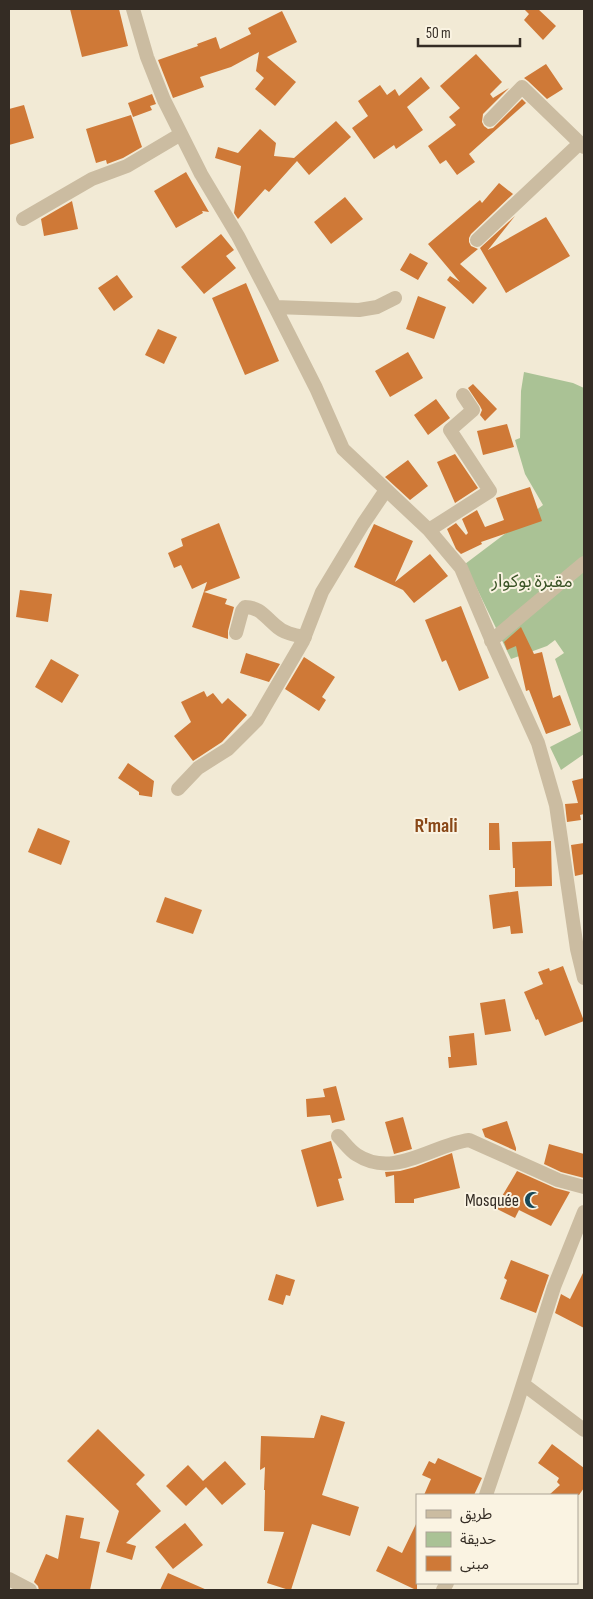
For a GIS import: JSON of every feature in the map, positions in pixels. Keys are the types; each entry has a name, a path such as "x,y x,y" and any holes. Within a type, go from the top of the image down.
{"street":[{"path":"133,9 147,57 164,100 201,174 238,236 276,307 316,388 343,449 429,530 461,568 538,743 556,805 577,949 584,978"},
{"path":"477,240 582,145 522,87 490,120"},
{"path":"23,219 92,179 127,166 181,134"},
{"path":"276,307 359,310 377,307 395,298"},
{"path":"429,530 490,491 450,430 473,410 463,395"},
{"path":"178,789 198,768 228,749 257,720 305,637 322,592 362,524 386,490"},
{"path":"492,641 584,563"},
{"path":"236,633 242,611 246,607 252,607 263,613 276,626 286,632 305,637"},
{"path":"338,1136 357,1155 380,1163 391,1164 411,1159 458,1141 469,1140 558,1180 584,1187"},
{"path":"486,1494 554,1287 584,1212"},
{"path":"523,1384 584,1430"},
{"path":"9,1579 30,1590"}],"green space":[{"name":"مقبرة بوكوار","path":"524,372 573,383 584,388 584,754 561,770 550,747 581,731 555,659 564,653 555,640 547,646 511,659 465,564 543,505 525,474 515,440 520,438 521,391"}],"building":[{"path":"70,9 119,9 128,46 82,57"},
{"path":"524,9 538,9 556,26 543,40 524,20 529,14"},
{"path":"282,11 297,42 267,57 296,82 275,106 255,89 264,78 256,71 259,52 231,67 200,77 204,87 173,98 158,60 198,46 197,44 216,37 220,49 251,34 248,28"},
{"path":"476,54 502,82 490,94 493,98 509,88 483,114 482,122 484,126 488,129 493,128 522,99 526,103 469,154 475,162 457,175 446,160 440,164 428,146 456,125 449,117 460,108 440,86"},
{"path":"546,64 563,89 547,99 524,78"},
{"path":"421,77 430,88 407,107 423,130 396,149 394,145 374,159 352,128 368,116 358,101 380,85 387,95 395,89 399,96"},
{"path":"152,94 156,104 150,106 152,110 133,117 128,103"},
{"path":"24,105 34,138 9,145 9,109"},
{"path":"131,115 142,147 123,158 107,164 106,160 96,163 86,129"},
{"path":"336,121 351,137 309,175 297,161 269,192 265,189 238,219 234,213 241,166 215,158 218,147 238,153 260,129 276,143 274,156 294,158"},
{"path":"186,172 209,212 202,211 203,213 176,228 154,191"},
{"path":"499,183 513,194 471,234 469,242 471,246 478,249 460,264 487,288 473,304 447,280 450,276 460,282 428,244 480,200 482,203"},
{"path":"345,197 363,219 331,244 314,222"},
{"path":"72,201 78,229 44,236 41,219"},
{"path":"515,216 488,250 546,217 570,256 506,293 480,248"},
{"path":"221,234 234,250 226,256 236,268 204,294 181,267"},
{"path":"410,253 428,263 418,280 400,270"},
{"path":"117,275 133,297 114,311 98,288"},
{"path":"246,283 279,361 245,375 212,298"},
{"path":"418,296 446,307 434,339 406,329"},
{"path":"158,329 177,337 164,364 145,355"},
{"path":"408,352 423,378 390,397 375,371"},
{"path":"473,384 497,409 485,421 480,415 482,410 480,406 468,388"},
{"path":"436,399 450,418 428,435 414,415"},
{"path":"507,424 514,447 483,455 477,431"},
{"path":"455,454 478,488 455,503 437,462"},
{"path":"408,460 428,486 410,500 385,477"},
{"path":"530,487 542,521 481,542 482,544 461,554 456,549 447,529 456,523 466,535 468,533 462,519 477,510 485,527 504,520 496,498"},
{"path":"219,523 240,578 204,592 227,599 225,604 234,607 228,639 192,627 207,582 192,589 181,565 174,568 168,553 183,546 181,539"},
{"path":"374,524 413,541 395,582 430,554 448,576 414,603 403,590 354,567"},
{"path":"20,590 52,594 48,622 16,617"},
{"path":"461,606 489,678 459,691 446,660 442,662 425,620"},
{"path":"521,627 534,654 542,652 553,698 560,695 571,725 546,734 529,690 526,691 516,646 507,650 504,642"},
{"path":"246,653 280,664 269,682 240,673"},
{"path":"304,657 335,677 322,697 326,700 319,711 285,689"},
{"path":"51,659 79,675 62,703 35,687"},
{"path":"204,691 207,697 213,693 222,704 228,698 247,715 222,742 193,761 174,736 191,722 181,702"},
{"path":"128,763 154,781 152,797 139,795 139,792 118,778"},
{"path":"584,778 584,814 580,815 581,820 567,822 565,804 578,803 572,781"},
{"path":"489,823 499,823 500,850 489,850"},
{"path":"38,828 70,841 61,865 28,852"},
{"path":"551,841 552,886 515,887 512,842"},
{"path":"584,843 584,874 575,876 571,845"},
{"path":"518,891 523,933 511,934 510,926 493,929 489,895"},
{"path":"165,897 202,910 193,934 156,922"},
{"path":"563,966 584,1021 545,1036 524,992 543,984 538,972 549,968 550,971"},
{"path":"505,999 511,1031 485,1035 480,1003"},
{"path":"474,1033 477,1065 449,1068 448,1057 451,1057 449,1036"},
{"path":"336,1086 345,1120 332,1123 330,1115 307,1117 306,1099 325,1097 323,1089"},
{"path":"403,1117 412,1149 394,1154 385,1122"},
{"path":"507,1121 516,1151 485,1137 482,1129"},
{"path":"331,1141 342,1178 338,1179 344,1200 317,1207 301,1150"},
{"path":"549,1144 584,1154 584,1178 561,1172 544,1164"},
{"path":"452,1153 460,1188 414,1199 414,1203 395,1203 394,1175 386,1177 385,1172 415,1167"},
{"name":"Mosquée","path":"517,1171 555,1188 570,1192 551,1226 519,1210 515,1218 495,1208"},
{"path":"511,1260 549,1275 536,1313 500,1299 507,1280 504,1278"},
{"path":"584,1271 584,1328 555,1313 561,1294 570,1299"},
{"path":"276,1274 295,1280 290,1296 286,1295 283,1305 268,1300"},
{"path":"321,1415 345,1422 322,1495 359,1507 350,1536 312,1524 291,1590 289,1590 267,1583 284,1532 264,1531 265,1467 260,1470 261,1436 314,1438"},
{"path":"98,1429 145,1475 136,1484 161,1511 126,1543 136,1546 132,1560 106,1552 119,1511 67,1461"},
{"path":"552,1444 584,1468 584,1488 579,1495 550,1494 560,1485 557,1482 559,1478 538,1463"},
{"path":"438,1458 482,1478 474,1494 424,1494 431,1479 422,1475 429,1461 435,1464"},
{"path":"225,1461 246,1484 222,1505 206,1487 186,1506 166,1486 188,1465 203,1481"},
{"path":"66,1515 84,1518 80,1538 100,1542 90,1590 39,1590 34,1582 46,1554 58,1559"},
{"path":"185,1523 203,1545 173,1569 155,1547"},
{"path":"416,1524 417,1590 376,1571 388,1546 402,1553"},
{"path":"168,1573 207,1590 160,1590"}],"place":[{"name":"Mosquée","path":"533,1200"}],"district":[{"name":"R'mali","path":"436,825"}]}
